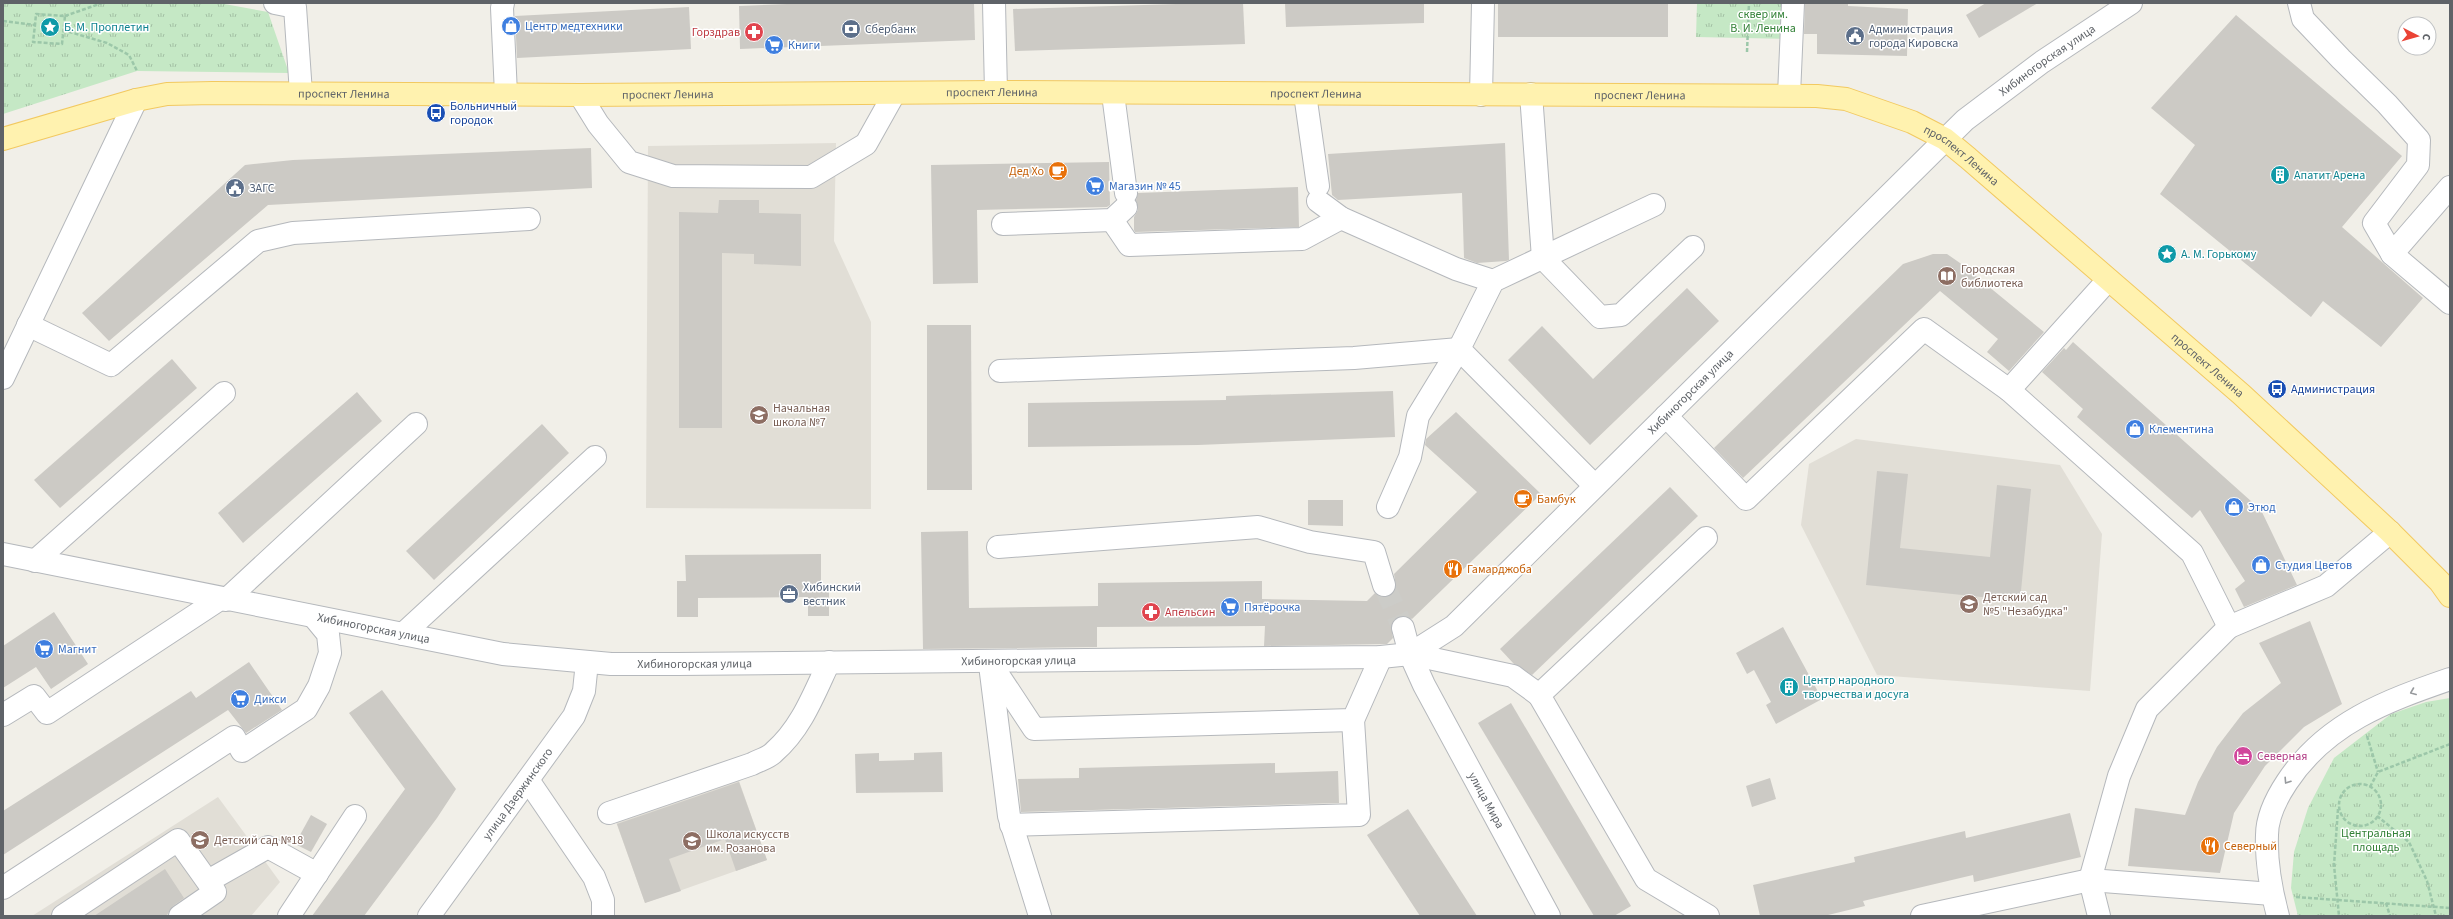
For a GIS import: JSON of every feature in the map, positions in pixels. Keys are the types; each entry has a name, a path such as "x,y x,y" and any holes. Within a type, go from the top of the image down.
{"main road":[{"name":"проспект Ленина","path":"3,139 136,100 167,94 580,95 894,94 996,92 1113,94 1789,95 1846,99 1912,122 1945,139 2241,394 2390,532 2440,582 2450,596"}],"street":[{"path":"504,3 502,8 506,94"},
{"path":"994,3 996,92"},
{"path":"1481,95 1483,3"},
{"path":"1789,95 1793,3"},
{"name":"Хибиногорская улица","path":"19,557 503,654 587,662 989,661 1381,657 1410,654 1454,626 1965,120 2042,62 2131,3"},
{"path":"2299,3 2304,19 2341,59 2387,104 2419,140 2418,165 2374,223 2392,254 2450,303"},
{"path":"291,4 301,94"},
{"path":"580,95 598,124 629,162 673,176 811,177 866,144 894,94"},
{"path":"1113,94 1121,207 1129,245 1302,239 1341,218"},
{"path":"1305,94 1318,194 1341,218 1456,269 1493,281"},
{"path":"1531,94 1543,258 1600,317 1621,315 1693,246"},
{"path":"3,378 136,100"},
{"path":"2392,254 2450,187"},
{"path":"1388,507 1410,457 1418,416 1459,349 1493,281 1654,205"},
{"path":"1003,224 1121,207"},
{"path":"28,325 111,366 258,241 293,233 529,219"},
{"path":"2009,390 2108,280"},
{"path":"1666,416 1746,499 1924,329 2009,390 2192,553 2229,628"},
{"path":"1000,371 1354,358 1459,349"},
{"path":"1459,349 1595,486"},
{"path":"19,557 224,393"},
{"path":"3,716 34,696 47,713 223,599 416,424"},
{"path":"403,634 595,457"},
{"path":"998,547 1258,527 1310,542 1374,552 1384,585"},
{"path":"2099,916 2090,880 2119,776 2147,709 2229,628 2326,586 2390,532"},
{"path":"1539,695 1706,538"},
{"path":"3,888 234,737 242,751 306,709 325,671 330,653 328,634 314,617"},
{"name":"улица Мира","path":"1403,628 1410,654 1424,685 1549,916"},
{"path":"1410,654 1513,676 1539,695 1646,879 1708,916"},
{"path":"1012,825 1359,815 1353,720 1381,657"},
{"path":"989,661 1034,729 1353,720"},
{"path":"989,661 1012,825 1040,916"},
{"name":"улица Дзержинского","path":"428,916 574,716 584,691 587,662"},
{"path":"609,814 752,764 773,753 790,735 805,713 829,662"},
{"path":"2278,916 2272,894 2267,834 2275,799 2298,764 2330,733 2361,715 2450,679"},
{"path":"528,780 594,877 603,900 603,916"},
{"path":"289,916 355,816"},
{"path":"62,916 178,840 215,892 180,916"},
{"path":"208,881 268,848 317,874"},
{"path":"1922,916 2090,880 2272,894"}],"path":[{"path":"65,16 62,44 33,42 36,14 65,16 102,3"},
{"path":"1747,52 1749,3"},
{"path":"3,21 35,25"},
{"path":"63,30 108,43 129,55 137,71"},
{"path":"2361,715 2378,772"},
{"path":"2370,786 2378,772 2450,744"},
{"path":"2339,804 2343,817 2354,825 2367,825 2377,816 2381,804 2379,797 2370,786 2356,784 2350,787 2340,797 2339,804 2334,865 2339,916"},
{"path":"2377,816 2409,842 2427,881 2436,916"},
{"path":"2293,896 2450,908"},
{"path":"2386,903 2390,916"}],"shaded area":[{"name":"Начальная школа №7","path":"836,143 834,241 871,322 871,509 646,508 648,146"},
{"name":"Детский сад №5 \"Незабудка\"","path":"1856,439 2060,465 2102,534 2090,691 1877,675 1801,525 1809,464"},
{"name":"Школа искусств им. Розанова","path":"738,778 767,860 645,903 616,822"},
{"name":"Детский сад №18","path":"218,797 280,882 251,916 32,916"}],"green space":[{"path":"3,3 219,3 268,12 289,73 137,71 3,114"},
{"name":"сквер им. В. И. Ленина","path":"1697,3 1790,3 1789,39 1696,37"},
{"name":"Центральная площадь","path":"2450,698 2450,916 2298,916 2291,888 2294,852 2308,808 2334,758 2391,714 2426,702"}],"building":[{"path":"811,3 974,3 975,40 740,49 739,6"},
{"path":"1243,3 1245,44 1015,51 1013,9"},
{"path":"1285,3 1424,3 1424,23 1286,27"},
{"path":"1498,3 1668,3 1668,37 1498,37"},
{"path":"1805,3 1848,3 1848,6 1908,9 1907,56 1817,54 1817,34 1804,34"},
{"path":"1986,3 2038,3 1979,38 1966,15"},
{"path":"689,7 691,49 517,58 515,16"},
{"name":"Апатит Арена","path":"2236,15 2402,156 2342,227 2423,298 2381,347 2323,301 2311,317 2160,194 2195,145 2151,108"},
{"path":"1505,143 1509,260 1506,261 1477,263 1464,258 1462,193 1338,200 1332,195 1328,154"},
{"path":"591,148 592,188 268,205 109,341 82,313 245,165 293,160"},
{"path":"1109,162 1110,205 1107,207 977,210 978,283 933,284 931,165"},
{"path":"1298,187 1299,227 1135,232 1134,230 1134,217 1138,210 1136,200 1138,193"},
{"path":"719,200 759,200 759,213 801,214 801,266 754,264 754,254 722,253 722,428 679,428 679,212 718,213"},
{"path":"1933,254 1947,254 1960,263 2044,332 2009,371 1987,352 1998,339 1940,291 1743,478 1714,448 1903,264"},
{"path":"1687,288 1719,321 1590,445 1508,360 1542,326 1593,379"},
{"path":"927,325 971,325 972,490 927,490"},
{"path":"2073,342 2261,510 2297,585 2244,607 2235,589 2245,581 2200,510 2192,518 2077,417 2083,409 2042,372 2064,348 2066,350"},
{"path":"172,359 197,388 60,508 34,480"},
{"path":"1393,391 1395,437 1198,445 1028,447 1028,403 1226,400 1226,396"},
{"path":"357,392 382,421 243,543 218,513"},
{"path":"1456,412 1541,494 1412,619 1406,616 1394,619 1391,625 1393,638 1387,644 1264,646 1265,626 1097,627 1097,647 923,649 921,532 968,531 969,608 1098,606 1098,583 1262,581 1262,599 1367,601 1375,593 1381,597 1388,597 1396,588 1394,574 1477,492 1425,445 1426,439"},
{"path":"542,424 569,453 434,580 406,551"},
{"path":"1877,471 1908,474 1900,548 1990,557 1997,485 2031,489 2020,601 1866,585"},
{"path":"1670,487 1698,516 1532,675 1514,664 1500,649"},
{"path":"1308,500 1343,500 1343,526 1308,525"},
{"path":"821,554 821,584 829,584 829,616 808,616 808,597 698,598 698,617 677,617 677,581 686,581 685,555"},
{"name":"Магнит","path":"54,612 88,664 51,689 36,667 3,688 3,646"},
{"name":"Северная","path":"2310,621 2342,704 2304,727 2265,766 2234,813 2220,873 2128,866 2135,808 2185,815 2198,782 2217,747 2243,713 2281,683 2259,643"},
{"name":"Центр народного творчества и досуга","path":"1783,627 1822,699 1776,724 1766,705 1771,702 1754,670 1747,674 1736,653"},
{"path":"249,662 282,710 246,733 228,710 3,855 3,811 191,691 196,698"},
{"path":"382,690 456,789 437,818 364,916 312,916 405,789 349,713"},
{"path":"1511,703 1631,906 1614,916 1594,916 1478,723"},
{"path":"942,752 943,792 856,793 855,754 879,753 879,761 914,760 914,753"},
{"path":"1275,763 1275,773 1338,771 1339,803 1021,812 1018,779 1079,778 1079,768"},
{"path":"1770,778 1776,799 1752,807 1746,786"},
{"name":"Школа искусств им. Розанова","path":"739,782 767,860 736,871 725,839 669,859 681,891 645,903 617,824"},
{"path":"1408,809 1477,916 1420,916 1367,835"},
{"path":"2070,813 2081,857 1974,882 1973,875 1863,901 1865,906 1824,916 1760,916 1753,885 1855,862 1854,857 1965,831 1966,838"},
{"path":"311,815 327,824 311,852 295,844"},
{"path":"165,869 184,898 173,906 166,916 94,916"}],"tunnel":[{"path":"1384,585 1403,628"}],"place":[{"name":"Центр медтехники","path":"511,26"},
{"name":"Б. М. Проплетин","path":"50,27"},
{"name":"Сбербанк","path":"851,29"},
{"name":"Горздрав","path":"754,32"},
{"name":"Администрация города Кировска","path":"1855,36"},
{"name":"Книги","path":"774,45"},
{"name":"Больничный городок","path":"436,113"},
{"name":"Дед Хо","path":"1058,171"},
{"name":"Апатит Арена","path":"2280,175"},
{"name":"Магазин № 45","path":"1095,186"},
{"name":"ЗАГС","path":"235,188"},
{"name":"А. М. Горькому","path":"2167,254"},
{"name":"Городская библиотека","path":"1947,276"},
{"name":"Администрация","path":"2277,389"},
{"name":"Начальная школа №7","path":"759,415"},
{"name":"Клементина","path":"2135,429"},
{"name":"Бамбук","path":"1523,499"},
{"name":"Этюд","path":"2234,507"},
{"name":"Студия Цветов","path":"2261,565"},
{"name":"Гамарджоба","path":"1453,569"},
{"name":"Хибинский вестник","path":"789,594"},
{"name":"Детский сад №5 \"Незабудка\"","path":"1969,604"},
{"name":"Пятёрочка","path":"1230,607"},
{"name":"Апельсин","path":"1151,612"},
{"name":"Магнит","path":"44,649"},
{"name":"Центр народного творчества и досуга","path":"1789,687"},
{"name":"Дикси","path":"240,699"},
{"name":"Северная","path":"2243,756"},
{"name":"Детский сад №18","path":"200,840"},
{"name":"Школа искусств им. Розанова","path":"692,841"},
{"name":"Северный","path":"2210,846"}]}
